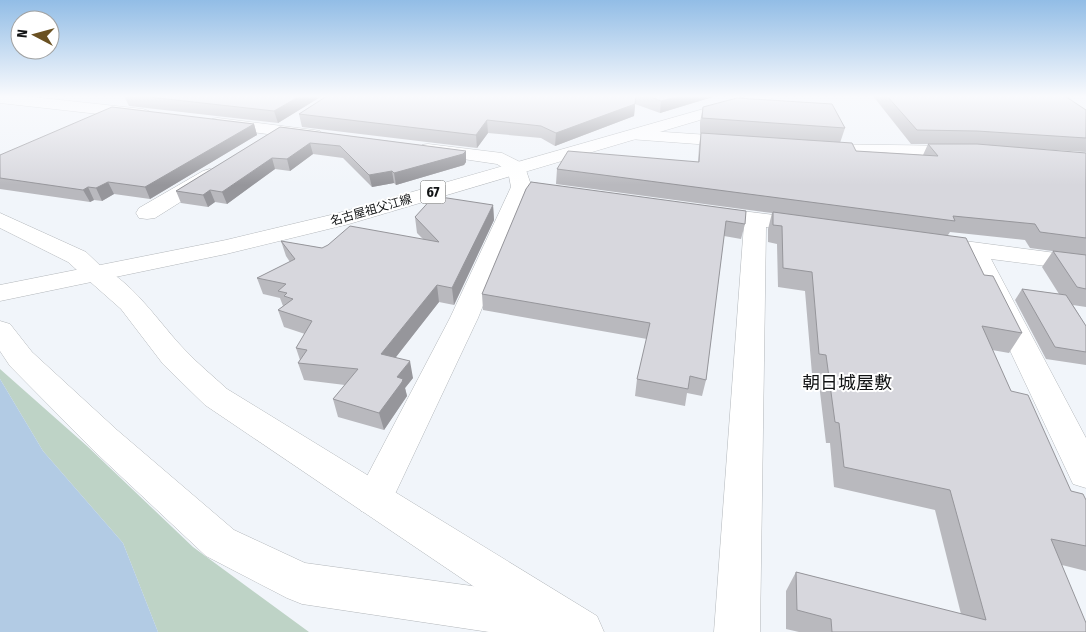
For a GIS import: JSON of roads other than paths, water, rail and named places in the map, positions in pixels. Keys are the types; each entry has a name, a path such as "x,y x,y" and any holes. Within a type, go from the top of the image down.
{"street":[{"path":"238,125 335,137"},
{"path":"257,146 290,125"},
{"name":"名古屋祖父江線","path":"0,293 226,247 519,178 635,134 664,125"},
{"path":"635,134 755,144"},
{"path":"410,147 502,159 519,178 580,195"},
{"path":"804,148 981,151"},
{"path":"147,213 223,167"},
{"path":"374,499 464,318 519,178"},
{"path":"687,210 831,230"},
{"path":"737,632 755,219"},
{"path":"0,220 76,257 130,303 174,357 216,397 573,627"},
{"path":"917,241 1086,264"},
{"path":"974,249 1086,473"},
{"path":"0,330 21,359 105,440 220,542 302,583 573,627"}],"water":[{"path":"0,379 43,451 123,543 158,632 0,632"}],"district":[{"name":"朝日城屋敷","path":"847,383"}]}
